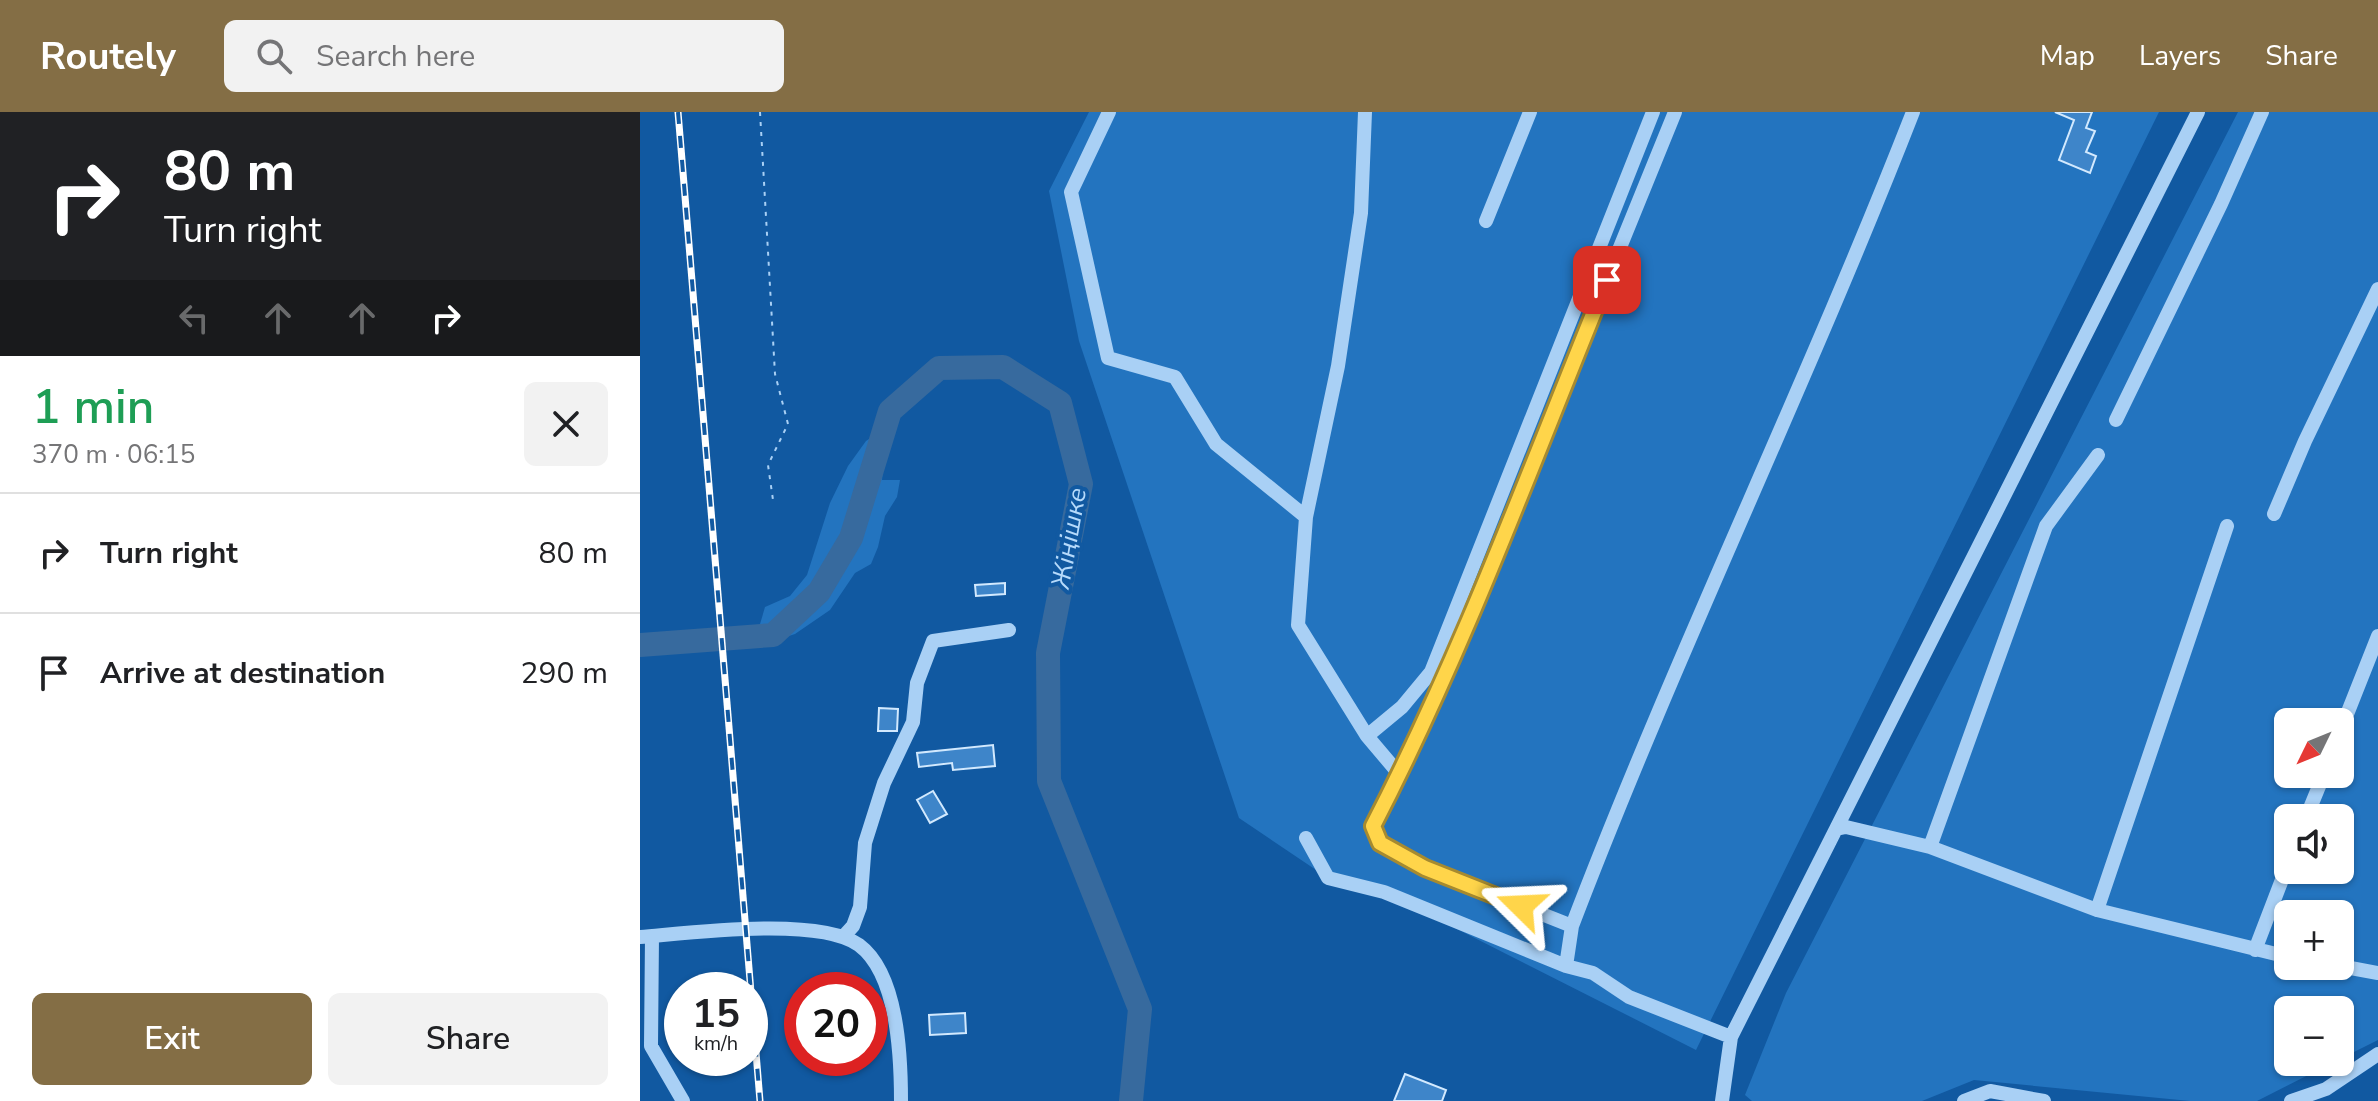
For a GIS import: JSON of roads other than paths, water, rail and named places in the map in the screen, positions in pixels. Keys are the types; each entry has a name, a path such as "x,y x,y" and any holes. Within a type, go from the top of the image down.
{"street":[{"path":"1109,112 1071,192 1108,358 1175,377 1216,444 1306,517"},
{"path":"1365,112 1359,229 1338,366 1306,517 1298,625 1367,736 1400,775"},
{"path":"1486,221 1530,112"},
{"path":"1367,736 1402,707 1431,672 1653,112"},
{"path":"1572,926 1425,868 1380,843 1373,826 1400,775 1482,587 1675,112"},
{"path":"1566,966 1572,926 1607,836 1913,112"},
{"path":"1722,1101 1731,1037 2198,112"},
{"path":"2116,420 2262,112"},
{"path":"2274,514 2305,441 2378,289"},
{"path":"1930,847 2046,526 2098,455"},
{"path":"2097,910 2227,526"},
{"path":"843,937 853,926 860,907 865,843 884,783 913,722 917,683 933,641 1009,630"},
{"path":"2350,708 2378,636"},
{"path":"1836,829 1846,827 1930,847 2097,910 2274,954"},
{"path":"1306,838 1328,878 1384,892 1566,966 1593,973 1629,997 1731,1037"},
{"path":"2255,950 2280,884"},
{"path":"683,1101 651,1046 646,937 747,928 843,937 860,946 876,965 888,990 901,1071 901,1101"},
{"path":"2354,969 2378,973"},
{"path":"2291,1101 2326,1089 2378,1054"},
{"path":"1964,1101 1990,1091 2044,1101"}],"waterway":[{"name":"Жіңішке","path":"640,645 773,635 819,592 851,538 890,411 939,368 1003,367 1060,403 1081,484 1048,653 1049,781 1140,1009 1131,1101"}],"railway":[{"path":"678,112 760,1101"}]}
